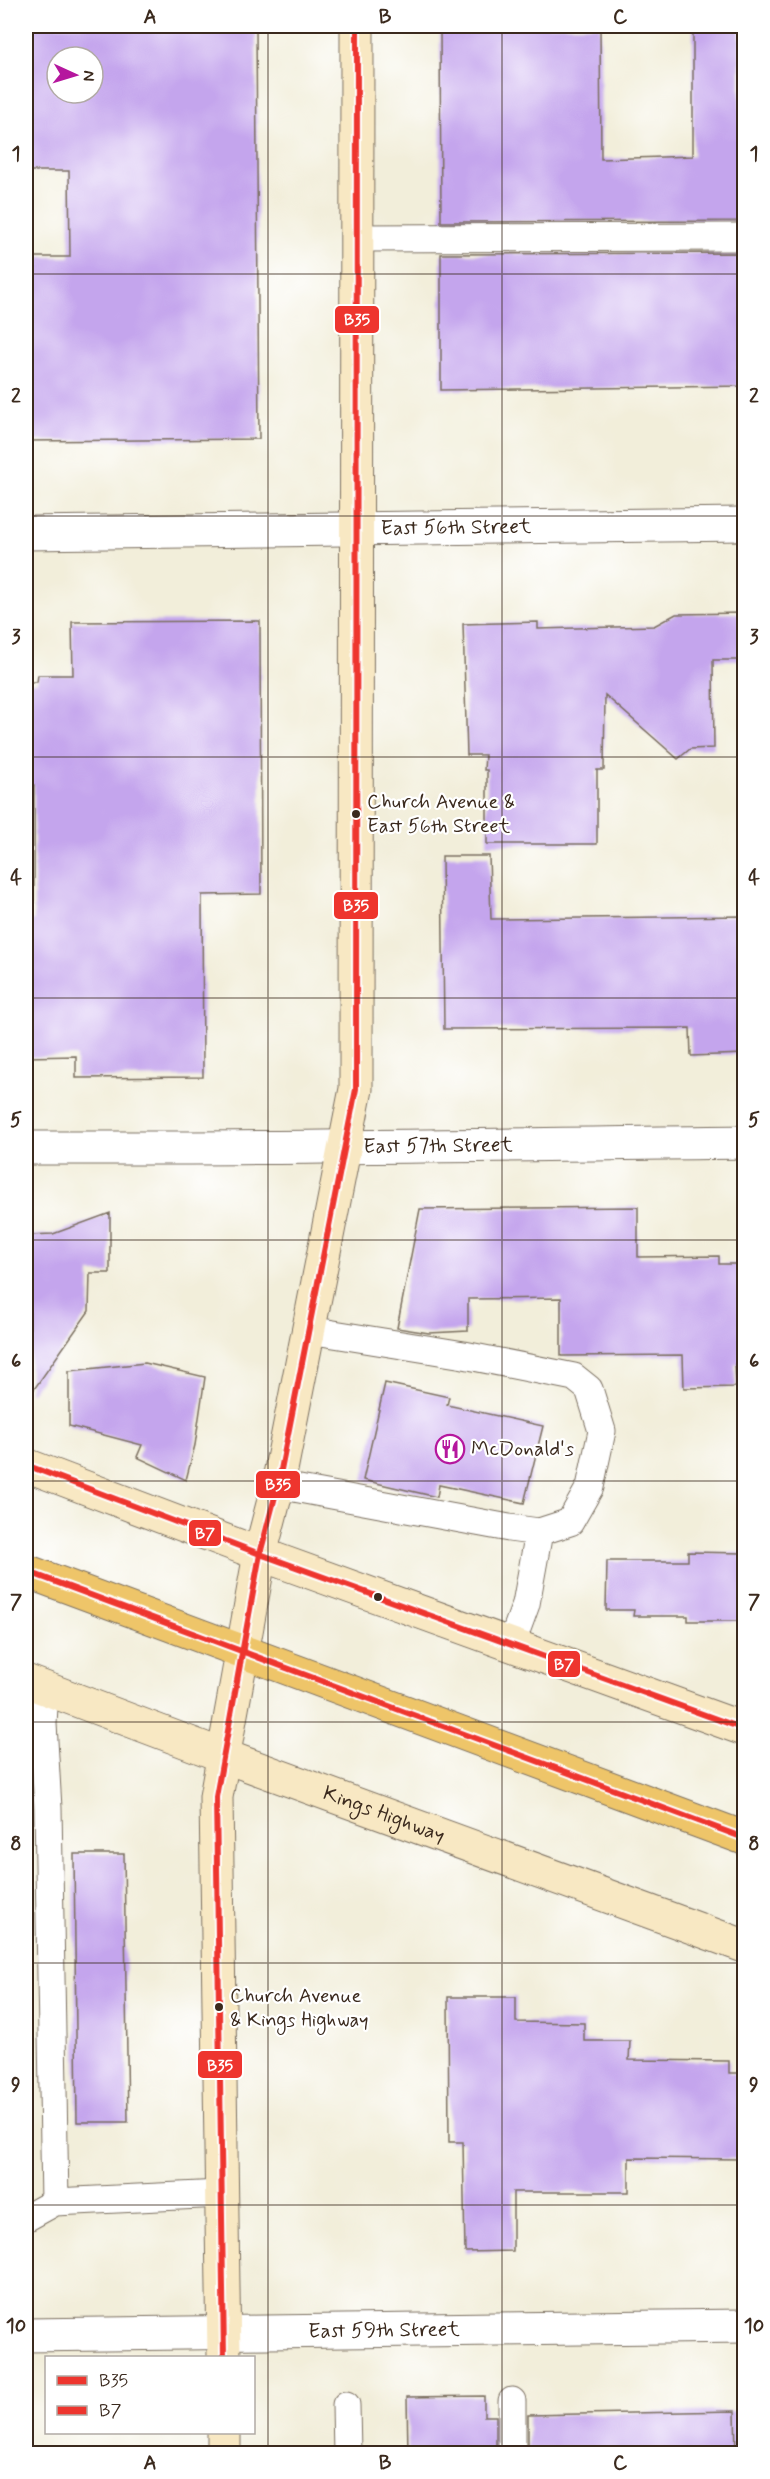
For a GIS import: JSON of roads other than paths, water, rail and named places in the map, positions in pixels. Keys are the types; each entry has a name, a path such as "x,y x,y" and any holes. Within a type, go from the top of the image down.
{"main road":[{"path":"224,2345 216,1797 260,1554 278,1485 356,1089 357,26"},
{"path":"26,1465 260,1554 738,1724"},
{"path":"26,1571 744,1838"},
{"name":"Kings Highway","path":"35,1685 744,1946"},
{"path":"224,2434 224,2454"}],"street":[{"name":"East 56th Street","path":"26,532 744,524"},
{"name":"East 57th Street","path":"26,1148 345,1148 415,1145 744,1142"},
{"name":"East 59th Street","path":"26,2335 224,2345 744,2326"}],"lane":[{"path":"357,238 744,237"},
{"path":"278,1485 539,1532 570,1522 590,1487 602,1431 589,1389 574,1377 464,1355 309,1330"},
{"path":"512,1645 526,1604 539,1532"},
{"path":"35,1685 43,1724 37,1808 55,2202"},
{"path":"26,2218 55,2202 221,2194"},
{"path":"512,2401 512,2454"},
{"path":"346,2404 347,2454"}],"place":[{"name":"Church Avenue & East 56th Street","path":"356,814"},
{"name":"McDonald's","path":"450,1449"},
{"name":"Church Avenue & Kings Highway","path":"219,2007"}]}
